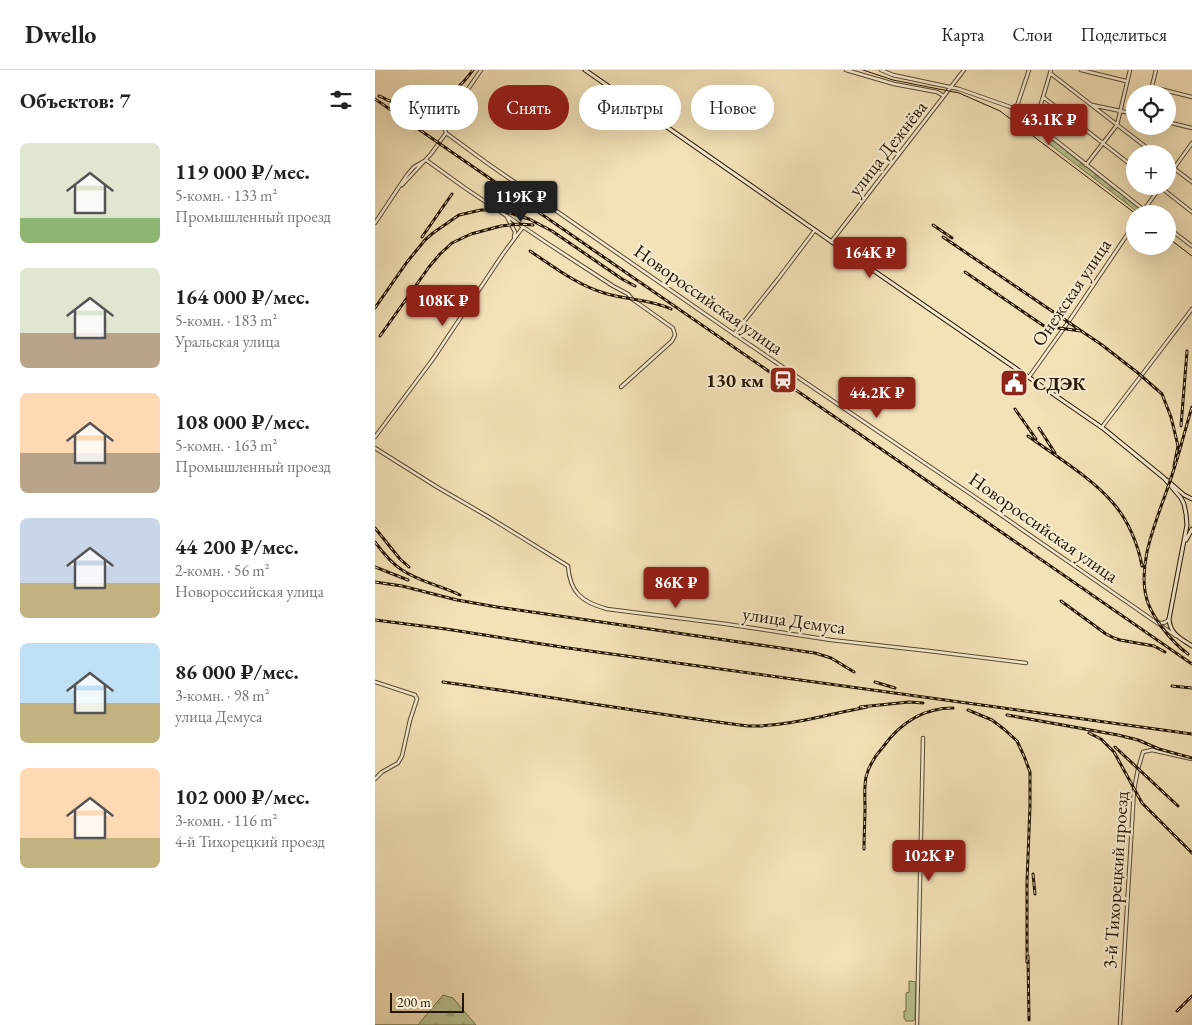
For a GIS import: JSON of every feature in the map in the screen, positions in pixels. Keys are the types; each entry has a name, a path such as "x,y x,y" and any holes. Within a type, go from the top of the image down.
{"main road":[{"path":"586,70 1102,427 1190,498"},
{"path":"1148,464 1181,498 1186,514 1186,534 1169,619"},
{"path":"1184,504 1184,500 1190,498"},
{"path":"1184,545 1192,529"},
{"name":"Новороссийская улица","path":"1169,619 1170,630 1192,646"}],"street":[{"path":"375,223 414,167 426,160 446,133 447,120 481,70"},
{"path":"846,70 894,84 937,92 944,96"},
{"path":"881,70 969,92 1016,109 1138,205"},
{"name":"улица Дежнёва","path":"832,242 964,70"},
{"path":"1016,109 1029,70"},
{"path":"1081,70 1126,81"},
{"path":"1086,165 1117,125 1129,70"},
{"path":"1152,85 1156,70"},
{"path":"1035,124 1050,71 1143,145"},
{"path":"1176,93 1192,97"},
{"path":"1043,97 1126,161"},
{"path":"1091,105 1126,112"},
{"path":"1176,124 1192,128"},
{"name":"Новороссийская улица","path":"446,133 734,334 1184,641"},
{"path":"1176,167 1192,143"},
{"path":"1188,149 1192,152"},
{"path":"426,160 523,227 628,294 632,299 673,328 675,335 671,341 621,387"},
{"path":"1176,169 1192,182"},
{"path":"1170,195 1192,212"},
{"path":"505,214 515,232 514,239"},
{"path":"375,437 433,358 523,227"},
{"path":"734,334 815,230"},
{"path":"1176,234 1192,246"},
{"name":"Онежская улица","path":"1029,377 1126,236"},
{"path":"1102,427 1192,309"},
{"name":"улица Демуса","path":"375,448 568,566 571,585 581,597 593,605 607,609 831,640 1026,664"},
{"path":"1149,618 1161,623 1165,623 1169,619"},
{"path":"375,682 415,695 417,699 409,720 402,756 398,763 382,772 375,779"},
{"path":"917,1025 923,738"},
{"name":"3-й Тихорецкий проезд","path":"1120,1025 1134,790 1138,769 1143,752 1152,750 1192,759"}],"green space":[{"path":"1051,139 1135,205 1129,205 1048,143"},
{"path":"909,981 916,982 915,1019 913,1021 906,1021 904,1018"},
{"path":"443,995 453,998 476,1025 418,1025"}],"tram line":[{"path":"863,70 893,80 959,93 1000,111 1126,206"},
{"path":"1176,244 1192,256"}],"railway":[{"path":"379,96 399,103 417,104 427,102 453,91 464,82 473,70"},
{"path":"375,99 1192,664"},
{"path":"422,237 452,194"},
{"path":"375,308 425,240 459,215 481,210 500,210 529,219 552,231 635,286"},
{"path":"380,336 429,267 452,243 471,234 501,226 533,225"},
{"path":"933,225 952,238"},
{"path":"943,237 1102,345 1162,394 1171,417 1178,446 1174,466"},
{"path":"530,251 566,275 594,290 655,303 671,309"},
{"path":"965,272 1044,326 1081,331"},
{"path":"1181,426 1187,351"},
{"path":"1188,654 1170,638 1152,612 1145,589 1144,574 1149,543 1192,407"},
{"path":"1015,409 1036,439"},
{"path":"1039,428 1055,453"},
{"path":"1028,436 1084,476 1113,503 1132,533 1142,566"},
{"path":"375,528 400,559 409,567"},
{"path":"375,542 387,557 402,570 416,578 460,595"},
{"path":"375,567 408,580"},
{"path":"375,582 402,586 457,600 497,607 815,653 831,658 854,672"},
{"path":"1061,601 1114,638 1154,646 1165,652"},
{"path":"375,620 1192,734"},
{"path":"443,682 748,726 793,722 867,707"},
{"path":"875,682 895,688"},
{"path":"1172,686 1192,688"},
{"path":"860,707 909,702 923,703"},
{"path":"864,849 865,784 867,773 877,754 897,730 913,718 932,711 953,708"},
{"path":"968,710 992,720 1017,741 1030,772 1027,962"},
{"path":"1007,715 1118,735 1192,758"},
{"path":"1089,733 1101,739 1114,752 1142,803 1192,853"},
{"path":"1115,747 1178,806"},
{"path":"1033,874 1035,894"},
{"path":"1028,956 1029,1020"},
{"path":"1177,1011 1192,996"}],"place":[{"name":"130 км","path":"783,380"},
{"name":"СДЭК","path":"1014,383"}]}
